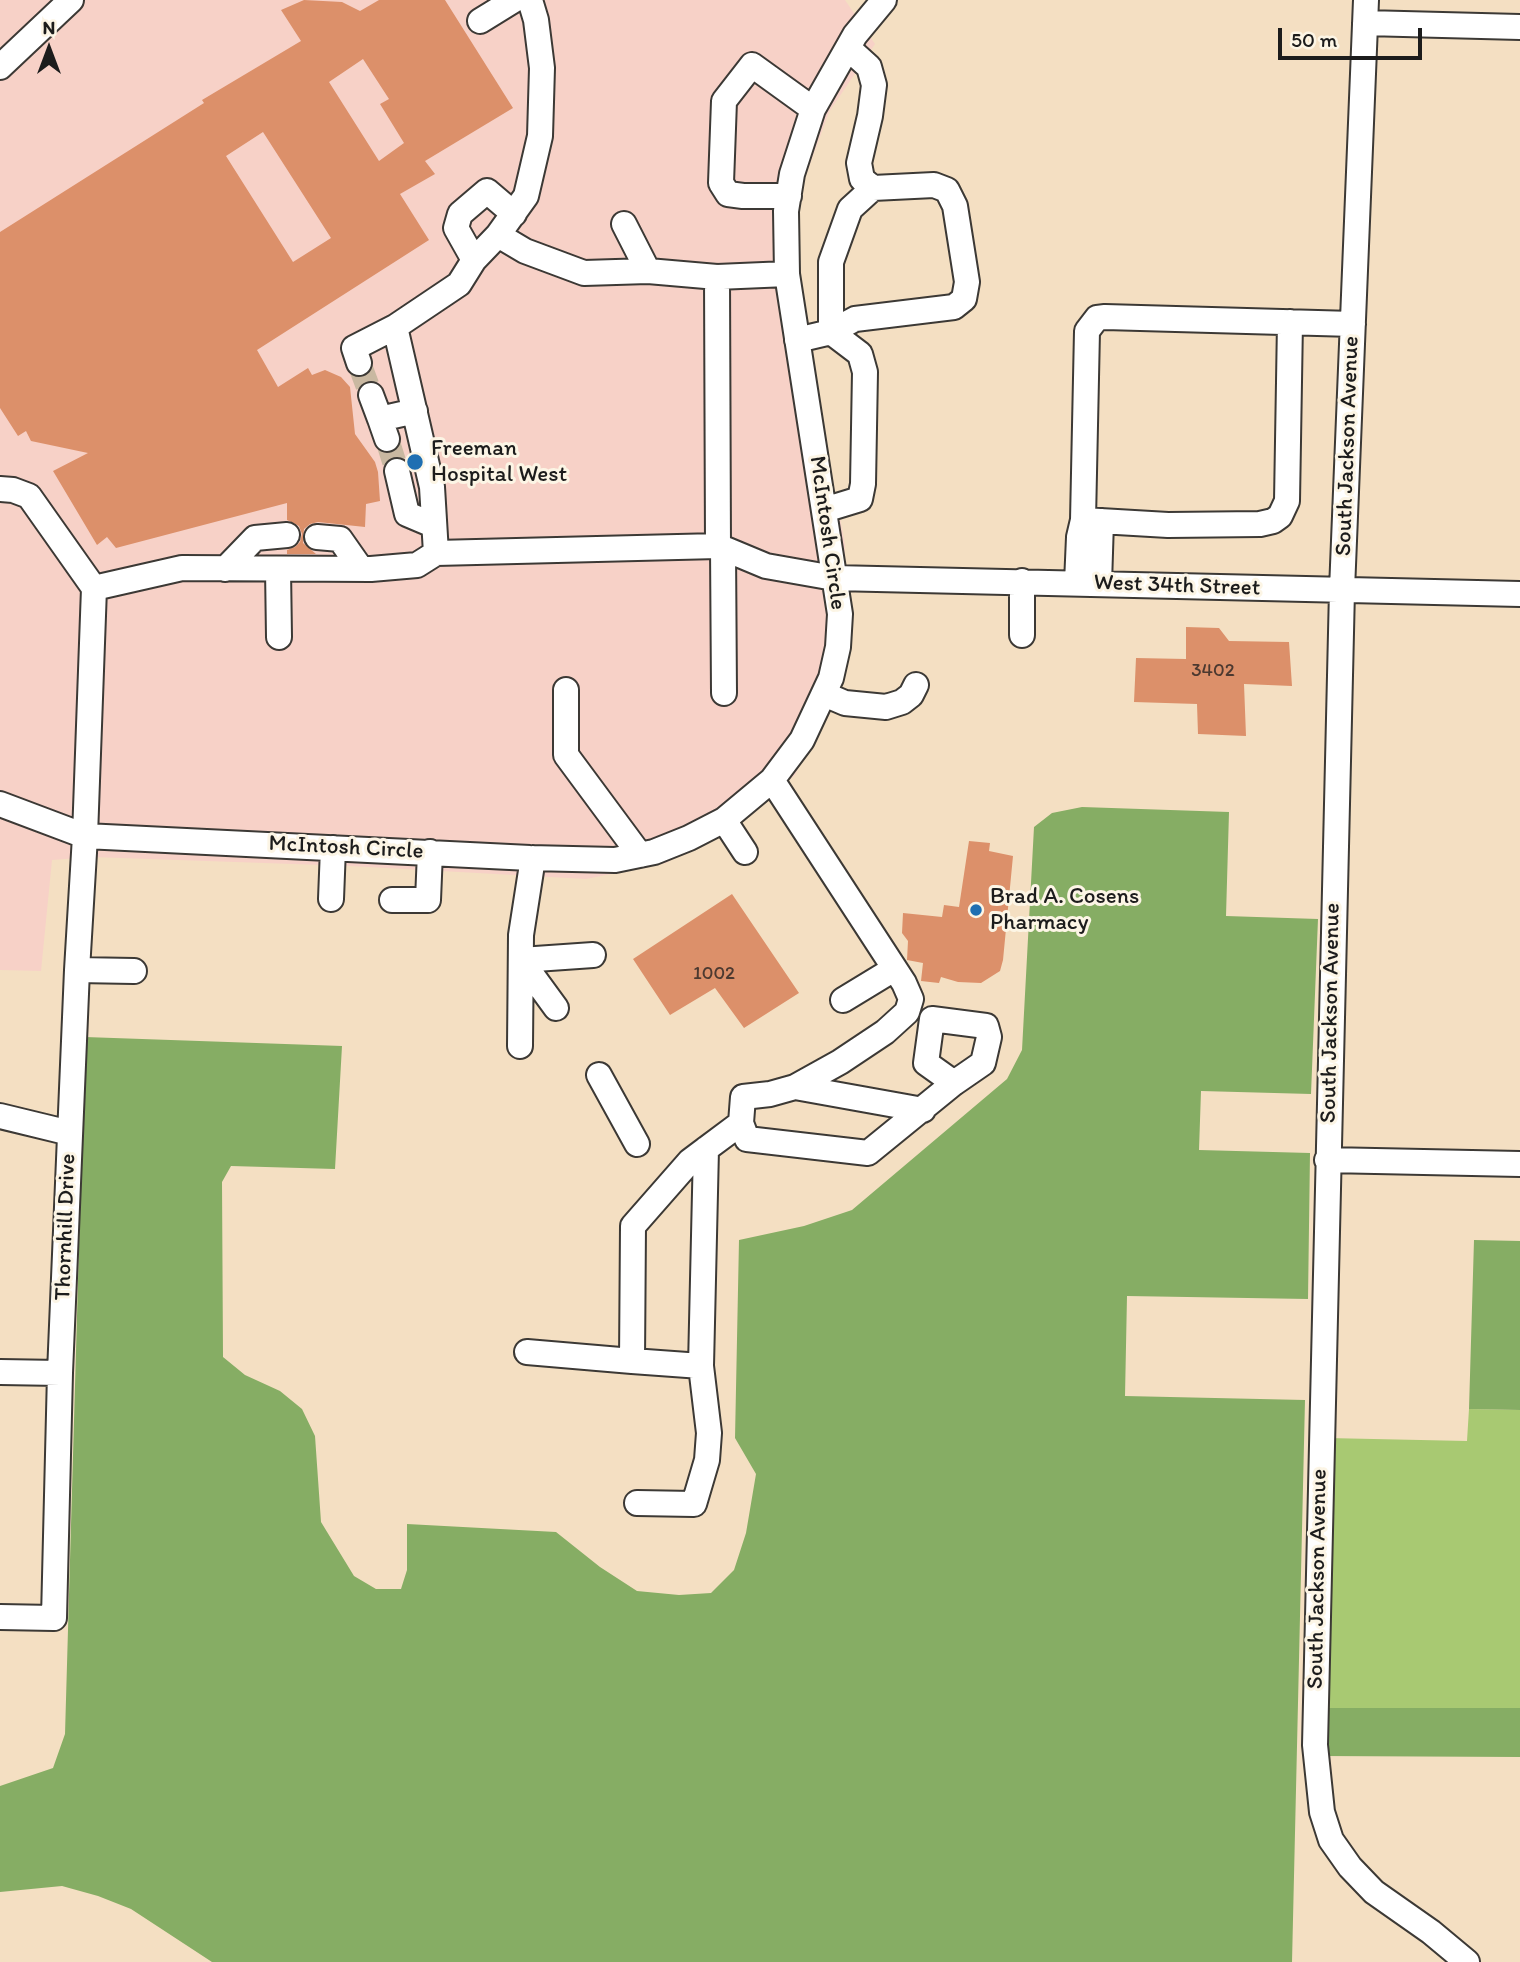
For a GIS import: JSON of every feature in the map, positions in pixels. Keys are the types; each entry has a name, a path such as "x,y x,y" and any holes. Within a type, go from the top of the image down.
{"street":[{"path":"0,67 71,0"},
{"path":"480,21 514,0"},
{"path":"359,363 354,348 395,327 459,284 474,260 498,235 526,196 540,136 542,68 536,20 530,0"},
{"name":"McIntosh Circle","path":"0,804 85,836 615,860 654,852 689,838 724,820 772,780 802,740 831,678 840,614 787,274 785,246 792,174 813,109 848,48 884,0"},
{"path":"1365,12 1520,27"},
{"name":"South Jackson Avenue","path":"1365,12 1342,590 1315,1745 1322,1812 1331,1840 1374,1892 1466,1962"},
{"path":"848,48 869,67 874,85 870,117 859,163 862,179 873,188"},
{"path":"789,196 728,194 721,183 724,101 752,65 813,109"},
{"path":"797,340 831,332 855,319 954,307 964,299 967,282 956,206 947,190 934,185 873,188 850,209 831,262 831,332"},
{"path":"474,260 456,228 460,214 487,191 514,214"},
{"path":"624,225 648,271"},
{"path":"498,235 533,255 584,273 648,271 717,277 787,274"},
{"path":"717,277 724,692"},
{"path":"1088,584 1092,521 1087,331 1092,322 1105,317 1353,324"},
{"path":"1092,521 1168,525 1260,524 1280,516 1287,501 1290,323"},
{"path":"395,327 432,486 436,554"},
{"path":"824,510 860,499 863,484 865,372 860,354 831,332"},
{"path":"371,395 383,429 415,411"},
{"path":"397,471 407,514 433,525"},
{"path":"0,489 29,496 94,588 182,568 361,569 417,565 436,554 721,547"},
{"path":"225,569 255,538 287,535"},
{"path":"317,537 340,539 361,569"},
{"name":"West 34th Street","path":"721,547 766,566 834,578 1520,594"},
{"path":"278,569 278,637"},
{"path":"1022,635 1023,581"},
{"name":"Thornhill Drive","path":"0,1617 54,1618 60,1373 94,588"},
{"path":"824,694 845,703 886,707 902,702 911,695 916,685"},
{"path":"566,690 566,755 640,855"},
{"path":"772,780 904,983 911,999 907,1012 885,1031 795,1087 743,1097 741,1123 747,1139 868,1153 954,1083"},
{"path":"724,820 745,852"},
{"path":"331,899 333,848"},
{"path":"391,900 428,901 430,852"},
{"path":"520,1046 521,960 525,903 533,858"},
{"path":"521,960 593,955"},
{"path":"521,960 556,1009"},
{"path":"843,1000 894,969"},
{"path":"77,970 134,971"},
{"path":"599,1075 637,1144"},
{"path":"795,1087 923,1110"},
{"path":"0,1116 71,1133"},
{"path":"632,1361 633,1226 690,1161 741,1123"},
{"path":"637,1503 694,1504 707,1460 709,1433 701,1366 706,1149"},
{"path":"1327,1160 1520,1164"},
{"path":"527,1352 701,1366"},
{"path":"0,1372 60,1373"}],"shaded area":[{"name":"Freeman Hospital West","path":"0,0 845,0 875,44 829,112 797,200 796,283 845,545 841,680 795,775 745,819 666,863 586,879 350,866 92,857 52,860 41,971 0,970"}],"green space":[{"path":"1082,807 1229,812 1226,916 1318,919 1311,1094 1201,1091 1199,1150 1310,1153 1308,1299 1127,1296 1125,1396 1305,1400 1292,1962 212,1962 131,1909 98,1896 62,1886 0,1892 0,1786 53,1768 65,1734 85,1037 342,1046 335,1169 231,1166 222,1182 223,1357 245,1375 280,1391 302,1409 315,1436 321,1522 354,1576 376,1589 401,1589 407,1570 407,1524 556,1532 600,1567 637,1591 679,1595 711,1593 734,1570 746,1533 756,1474 735,1438 739,1240 804,1226 852,1210 1007,1079 1022,1050 1034,827 1052,813"},
{"path":"1474,1240 1520,1241 1520,1410 1469,1409"},
{"path":"1469,1409 1520,1410 1520,1708 1323,1708 1327,1438 1467,1441"},
{"path":"1323,1708 1520,1708 1520,1757 1322,1756"}],"building":[{"path":"304,0 342,2 360,11 379,0 445,0 513,108 425,161 435,174 400,194 429,240 257,350 278,387 308,368 312,375 325,370 341,377 350,387 355,434 375,462 380,501 366,504 365,527 318,522 310,524 304,529 303,543 316,554 287,554 287,550 300,542 302,534 299,526 287,520 287,503 116,548 107,537 97,545 53,471 88,453 31,441 26,431 18,436 0,408 0,232 204,103 202,100 301,41 281,10","holes":["363,59 389,99 380,104 404,143 379,161 329,82","263,132 331,238 293,262 226,156"]},
{"path":"1186,627 1219,628 1229,641 1289,642 1292,686 1244,684 1246,736 1198,734 1197,704 1134,702 1136,658 1186,659"},
{"name":"Brad A. Cosens Pharmacy","path":"969,841 990,843 989,851 1013,856 1000,971 981,983 958,982 941,977 939,983 921,981 923,963 907,960 908,941 902,933 903,913 942,917 944,905 959,907"},
{"path":"732,894 799,993 744,1028 715,988 670,1015 633,959"}],"tunnel":[{"path":"359,363 371,395"},
{"path":"387,439 397,471"}],"place":[{"name":"Freeman Hospital West","path":"415,462"},
{"name":"Brad A. Cosens Pharmacy","path":"976,910"}]}
